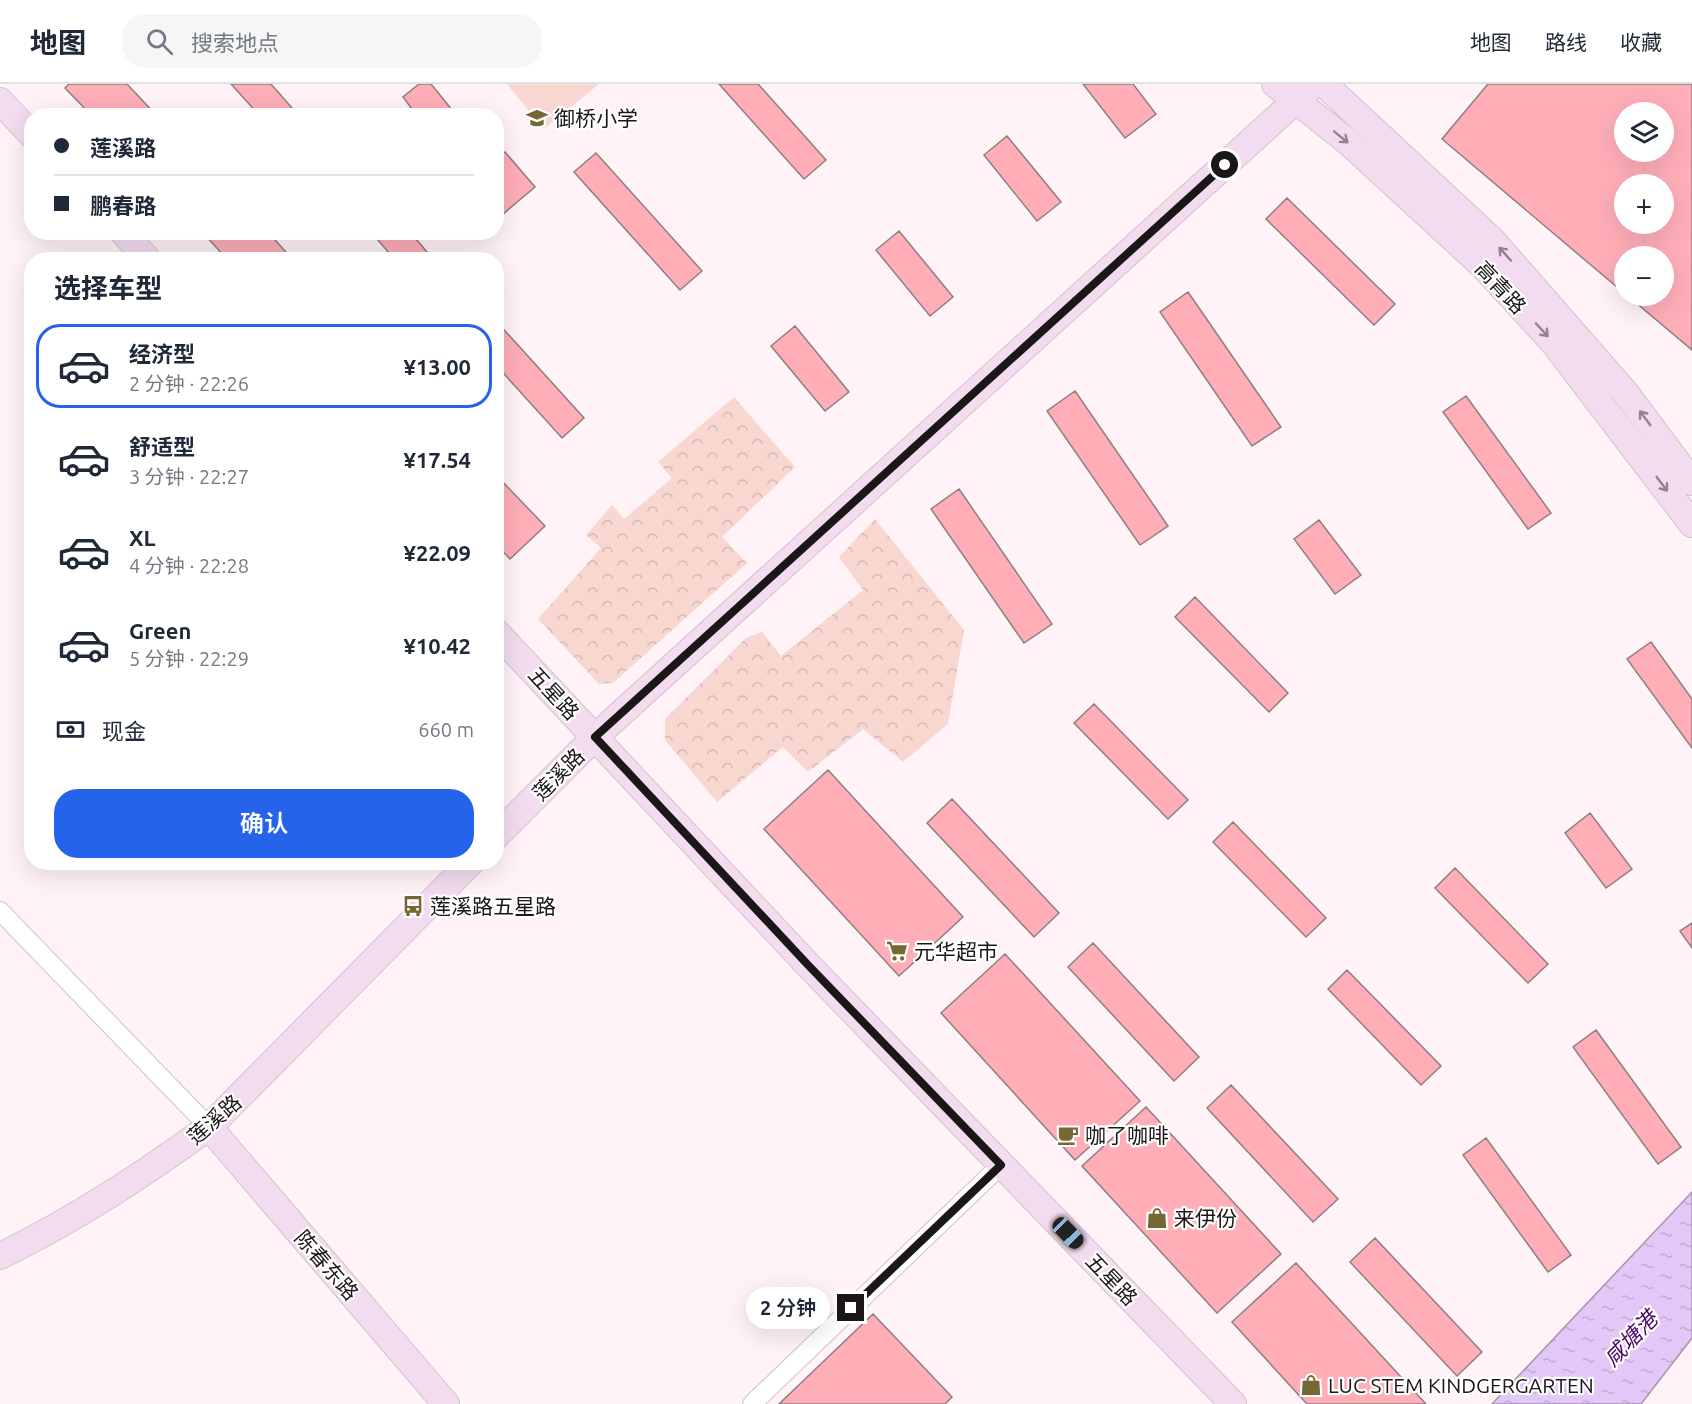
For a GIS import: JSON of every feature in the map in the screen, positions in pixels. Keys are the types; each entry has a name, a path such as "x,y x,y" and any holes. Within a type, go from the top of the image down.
{"street":[{"name":"高青路","path":"1275,84 1305,92 1347,141 1482,265 1553,342 1692,524"},
{"name":"高青路","path":"1324,84 1492,240 1624,391 1692,482"},
{"name":"莲溪路","path":"504,828 595,737 1305,92"},
{"path":"0,101 24,126"},
{"path":"130,240 141,252"},
{"name":"五星路","path":"504,640 809,966 1233,1404"},
{"name":"莲溪路","path":"0,1256 110,1196 209,1127 463,870"},
{"path":"0,911 209,1127"},
{"name":"陈春东路","path":"209,1127 446,1404"},
{"path":"752,1404 1001,1165"}],"green space":[{"path":"507,84 599,84 544,129"},
{"path":"734,397 795,467 722,537 747,563 613,683 599,684 538,619 601,548 586,535 612,505 624,519 672,478 658,462"},
{"path":"875,519 964,630 948,724 903,762 863,729 808,772 783,747 717,802 665,740 665,719 746,638 762,632 781,656 863,590 839,557"}],"water":[{"name":"咸塘港","path":"1692,1192 1692,1338 1641,1404 1492,1404"}],"building":[{"path":"69,84 127,84 150,108 84,108 65,88"},
{"path":"231,84 271,84 292,108 253,108"},
{"path":"419,84 431,84 450,108 411,108 403,97"},
{"path":"719,84 758,84 826,160 804,179"},
{"path":"1083,84 1133,84 1156,114 1125,138"},
{"path":"1488,84 1692,84 1692,350 1640,306 1674,306 1674,246 1614,246 1614,285 1442,139"},
{"path":"1007,136 1061,202 1037,221 984,155"},
{"path":"504,153 535,187 504,213"},
{"path":"596,153 702,271 680,290 574,172"},
{"path":"1287,198 1395,304 1374,325 1266,219"},
{"path":"899,231 953,297 930,316 876,250"},
{"path":"209,240 275,240 286,252 221,252"},
{"path":"378,240 417,240 427,252 388,252"},
{"path":"1188,292 1281,427 1252,446 1160,312"},
{"path":"795,326 849,392 825,411 771,346"},
{"path":"504,330 584,418 562,438 504,374"},
{"path":"1075,391 1168,526 1140,545 1047,411"},
{"path":"1466,396 1551,513 1528,529 1443,412"},
{"path":"504,483 545,526 510,559 504,553"},
{"path":"959,489 1052,624 1024,643 931,509"},
{"path":"1319,520 1361,575 1335,594 1294,539"},
{"path":"1195,597 1288,693 1269,712 1175,617"},
{"path":"1651,642 1692,699 1692,748 1627,659"},
{"path":"1094,704 1188,800 1168,819 1074,723"},
{"path":"828,770 963,917 899,976 764,829"},
{"path":"952,799 1059,913 1034,937 927,823"},
{"path":"1590,813 1632,869 1606,888 1565,833"},
{"path":"1233,822 1326,918 1306,937 1213,842"},
{"path":"1455,868 1548,964 1528,983 1435,888"},
{"path":"1692,923 1692,948 1680,931"},
{"path":"1093,943 1199,1057 1174,1081 1068,967"},
{"path":"1005,954 1140,1101 1075,1160 941,1013"},
{"path":"1347,970 1441,1066 1421,1085 1328,989"},
{"path":"1596,1030 1681,1147 1658,1164 1573,1047"},
{"path":"1231,1085 1338,1199 1313,1222 1207,1108"},
{"path":"1146,1107 1281,1254 1217,1313 1082,1166"},
{"path":"1486,1138 1571,1255 1548,1272 1463,1155"},
{"path":"1375,1238 1482,1352 1457,1376 1350,1262"},
{"path":"1296,1263 1426,1404 1307,1404 1232,1322"},
{"path":"873,1314 952,1397 945,1404 779,1404"}],"place":[{"name":"御桥小学","path":"537,118"},
{"name":"莲溪路五星路","path":"413,906"},
{"name":"元华超市","path":"897,951"},
{"name":"咖了咖啡","path":"1068,1135"},
{"name":"来伊份","path":"1157,1218"},
{"name":"LUC STEM KINDGERGARTEN","path":"1311,1385"}],"route":[{"path":"851,1308 1001,1165 809,966 595,737 1225,165"}]}
